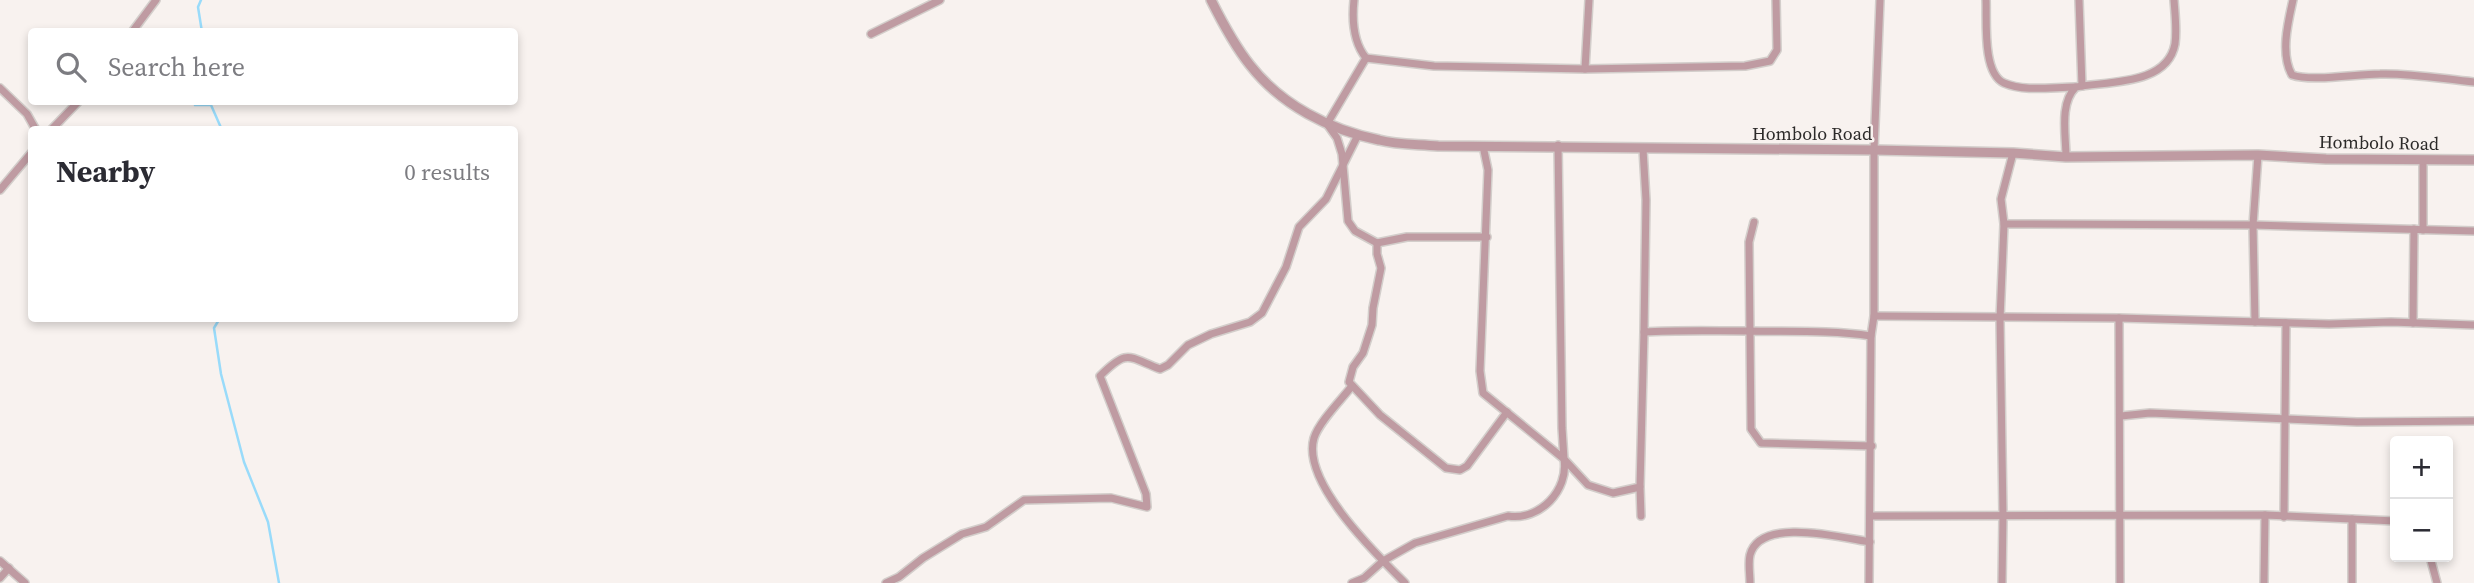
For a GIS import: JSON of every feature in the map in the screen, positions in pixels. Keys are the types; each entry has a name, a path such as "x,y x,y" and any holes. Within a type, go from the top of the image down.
{"street":[{"path":"135,28 156,0"},
{"path":"871,34 940,0"},
{"name":"Hombolo Road","path":"1211,0 1226,30 1258,76 1294,104 1327,124 1381,141 1438,146 1559,145 1643,149 1874,150 2066,157 2258,155 2474,160"},
{"path":"1354,0 1354,25 1366,58 1434,66 1586,69 1745,66 1770,61 1777,50 1776,0"},
{"path":"1586,69 1589,0"},
{"path":"1869,583 1874,150 1880,0"},
{"path":"1986,0 1992,69 2004,84 2021,87 2079,87 2144,76 2165,64 2172,54 2175,42 2174,0"},
{"path":"2066,157 2067,99 2079,87 2080,0"},
{"path":"2293,0 2287,44 2287,63 2292,75 2316,78 2384,74 2474,82"},
{"path":"1366,58 1327,124 1338,138 1348,221 1355,231 1377,243 1408,237 1487,237"},
{"path":"0,88 27,114 34,126"},
{"path":"55,126 75,105"},
{"path":"886,583 962,534 986,527 1024,500 1111,498 1147,507 1146,494 1100,376 1122,358 1132,356 1160,369 1168,365 1188,345 1211,334 1251,322 1262,313 1286,267 1299,227 1326,199 1358,135"},
{"path":"1352,583 1364,578 1383,561 1415,543 1508,516 1515,517 1539,511 1559,489 1566,471 1562,429 1559,145"},
{"path":"1483,146 1488,170 1480,372 1483,393 1564,459 1588,485 1613,494 1640,487"},
{"path":"1641,516 1646,200 1643,149"},
{"path":"2002,583 2000,318 2004,224 2001,199 2013,153"},
{"path":"2255,322 2253,225 2258,155"},
{"path":"0,190 28,157"},
{"path":"2423,160 2423,230"},
{"path":"1754,222 1749,242 1751,429 1756,439 1761,443 1871,446"},
{"path":"2004,224 2253,225 2474,231"},
{"path":"2413,323 2414,229"},
{"path":"1377,243 1381,268 1372,325 1363,353 1353,367 1349,382 1352,386 1380,415 1446,468 1460,470 1467,466 1507,412"},
{"path":"1874,316 2474,325"},
{"path":"2119,318 2120,583"},
{"path":"2284,517 2286,323"},
{"path":"1644,332 1842,332 1871,336"},
{"path":"1352,386 1316,433 1312,456 1329,494 1345,517 1405,583"},
{"path":"2121,416 2150,413 2357,422 2474,421"},
{"path":"1870,516 2265,515 2390,521"},
{"path":"2263,583 2265,515"},
{"path":"2352,519 2352,583"},
{"path":"1750,583 1751,555 1755,546 1774,534 1805,532 1870,542"},
{"path":"0,561 25,583"},
{"path":"2431,562 2437,583"},
{"path":"0,578 9,568"}],"waterway":[{"path":"201,0 198,7 201,28"},
{"path":"195,105 211,105"},
{"path":"211,105 220,126"},
{"path":"218,322 214,328 221,374 244,462 268,522 279,583"}]}
